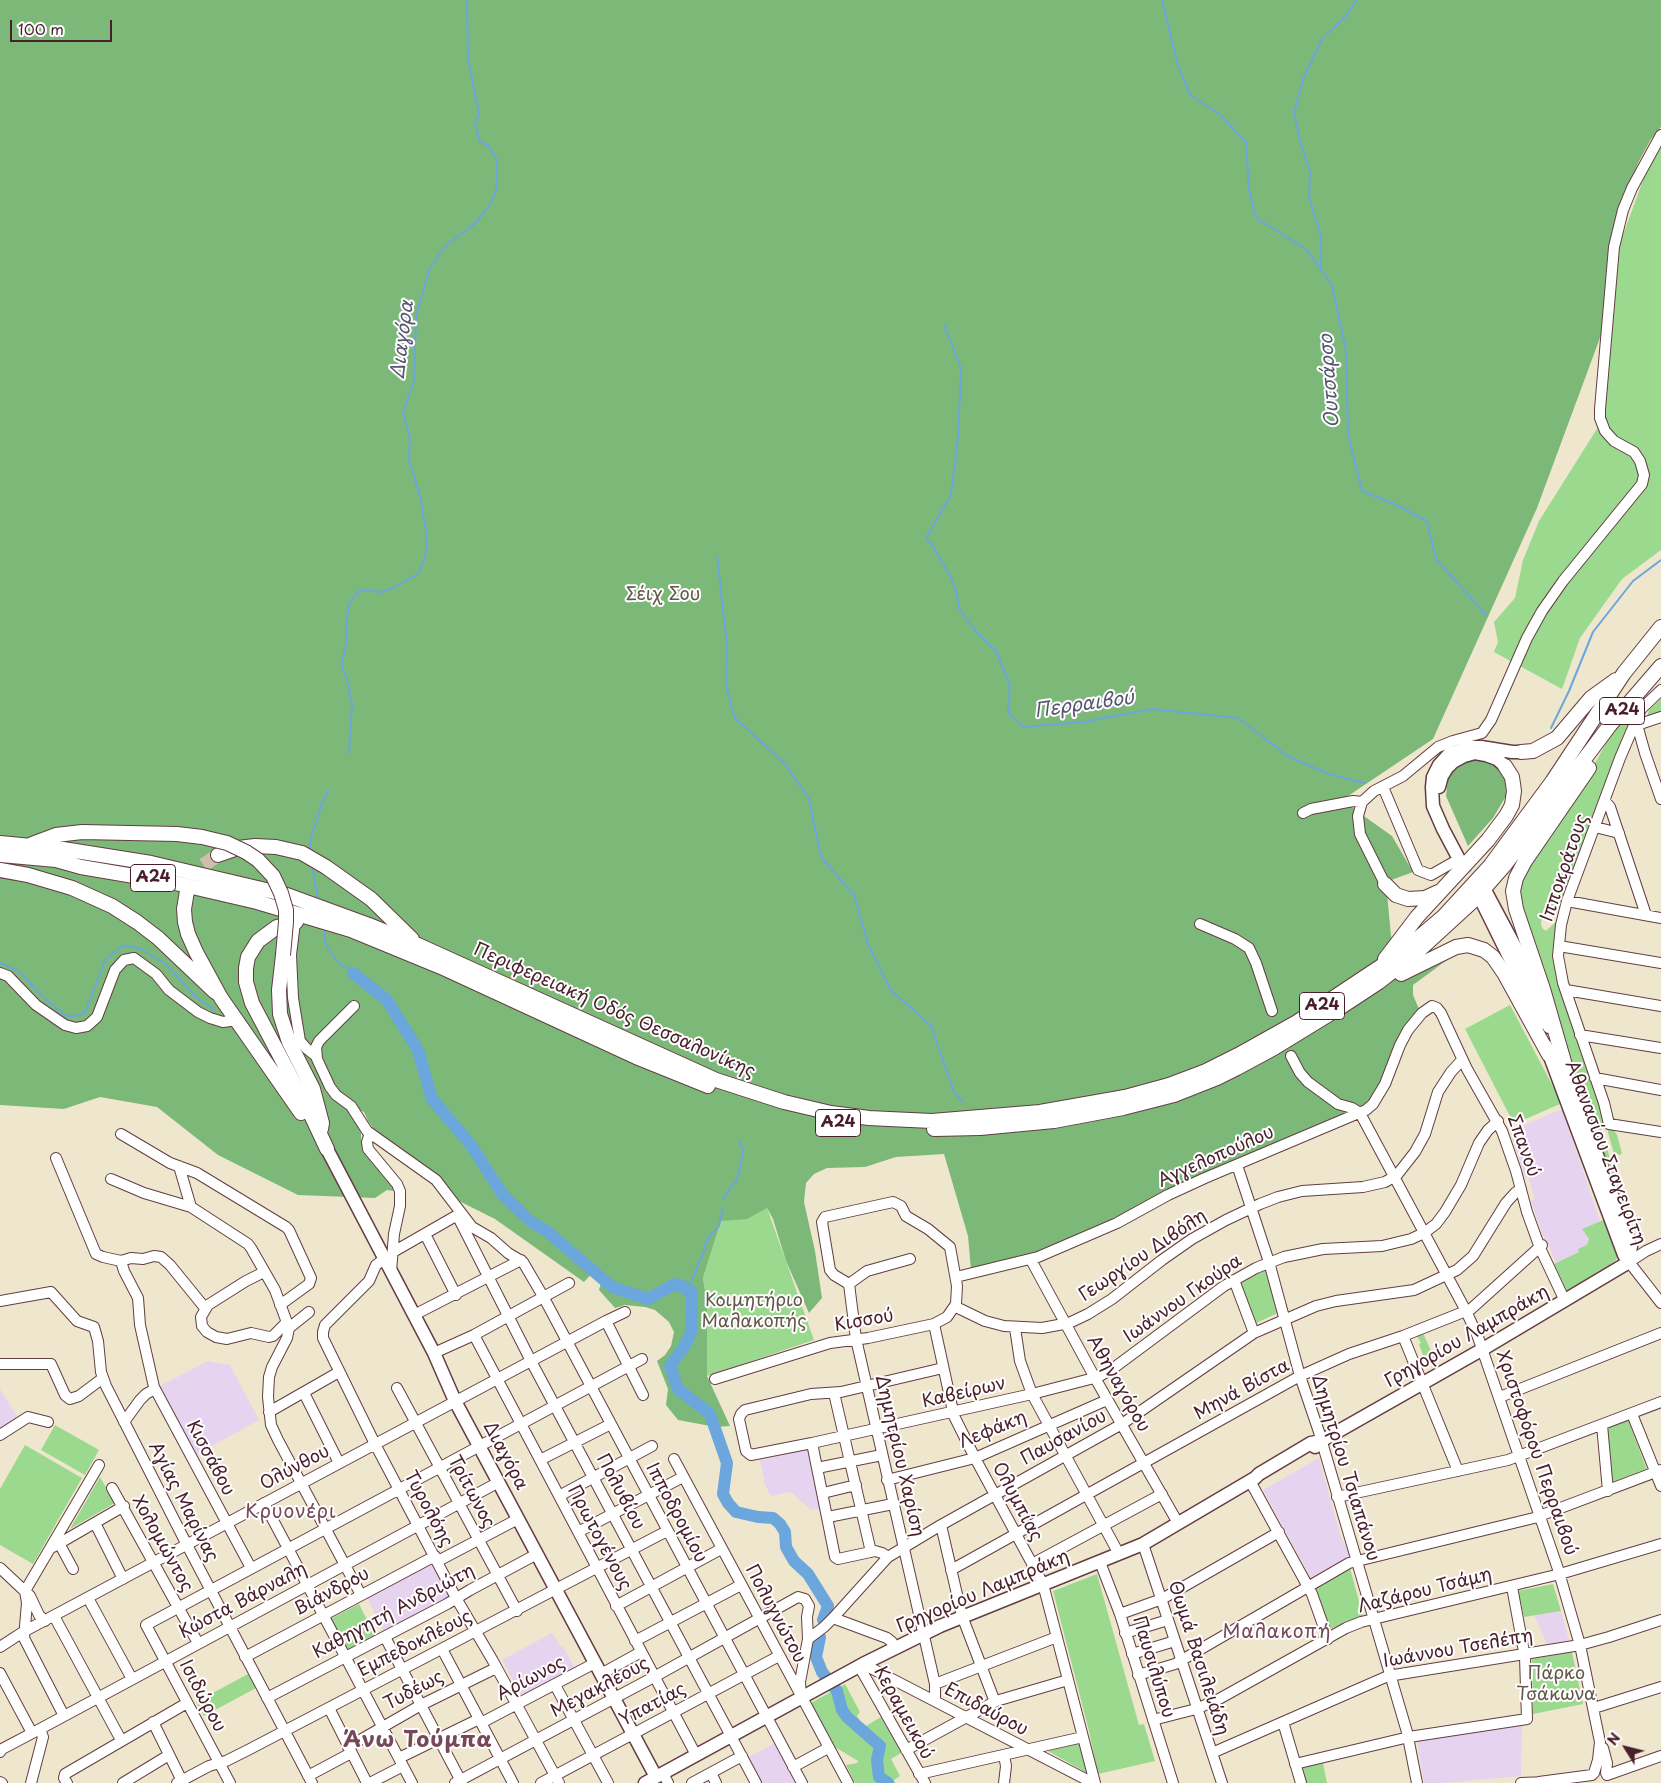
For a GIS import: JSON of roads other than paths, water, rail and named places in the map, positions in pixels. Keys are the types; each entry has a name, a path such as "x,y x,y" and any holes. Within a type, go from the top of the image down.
{"highway":[{"name":"Περιφερειακή Οδός Θεσσαλονίκης","path":"0,855 56,860 81,867 183,884 418,945 652,1052 736,1087 784,1102 832,1113 869,1118 932,1121 1049,1111 1116,1099 1169,1085 1206,1071 1297,1022 1377,970 1427,931 1466,894 1490,866 1552,782 1624,673 1661,627"},
{"name":"Περιφερειακή Οδός Θεσσαλονίκης","path":"331,922 402,950 663,1069 727,1093 783,1111 851,1124 942,1129 988,1128 1054,1121 1116,1110 1174,1095 1217,1078 1245,1064 1356,997 1416,953 1480,894 1518,848 1610,726 1661,666"},
{"path":"1520,752 1533,751 1557,738 1591,698 1624,673"},
{"path":"1569,1079 1543,989 1516,909 1513,891 1516,878 1525,861 1591,764 1610,726"},
{"path":"1377,970 1417,917 1488,840 1512,805 1514,798 1513,783 1505,766"},
{"path":"28,845 56,835 82,832 177,834 202,837 228,844 258,860 273,876 286,910 286,930 279,990 280,1014 289,1042 313,1089 322,1123 320,1132"},
{"name":"Περιφερειακή Οδός Θεσσαλονίκης","path":"0,843 90,852 173,868 270,891 303,915"},
{"path":"218,855 238,848 255,846 276,847 302,853 326,867 371,899 418,945"},
{"path":"0,869 7,865 81,867"},
{"path":"0,869 72,888 117,909 171,948 221,998"},
{"path":"1385,884 1396,895 1413,899 1425,898 1443,889"},
{"path":"187,891 184,909 188,934 221,998 315,1136 327,1149"},
{"path":"303,915 277,926 258,941 248,957 246,982 252,1002 327,1149"},
{"path":"1356,997 1452,948 1468,945 1478,947 1490,954 1498,965 1549,1055"}],"main road":[{"path":"1464,860 1443,830 1434,806 1433,777 1439,764 1449,754 1469,747 1485,747 1520,752"},
{"path":"1464,860 1440,804 1438,791 1442,776 1453,762 1475,753 1496,759 1505,766"},
{"name":"Αθανασίου Σταγειρίτη","path":"1483,895 1518,952 1569,1079 1631,1246 1630,1262 1624,1255 1517,973 1483,895"},
{"name":"Διαγόρα","path":"327,1149 389,1255 391,1272 434,1353 455,1401 658,1779"},
{"name":"Γρηγορίου Λαμπράκη","path":"658,1779 696,1755 861,1665 923,1634 962,1616 1143,1544 1253,1480 1258,1474 1311,1443 1321,1441 1423,1384 1630,1262"}],"street":[{"path":"1385,884 1360,834 1358,816 1362,802 1369,795 1403,776 1438,747 1482,733 1491,720 1527,638 1542,611 1563,581 1640,489 1644,480 1642,465 1638,457 1614,441 1605,431 1600,418 1600,409 1614,247 1623,210 1632,188 1661,136"},
{"name":"Ιπποκράτους","path":"1661,690 1645,704 1620,758 1567,901 1561,923 1559,946 1559,967 1609,1124 1661,1132"},
{"path":"1661,717 1637,723 1645,753 1657,773 1661,799"},
{"path":"1482,733 1485,747"},
{"path":"1620,758 1626,750 1634,746 1645,753"},
{"path":"1383,787 1418,870 1430,875 1452,862 1464,860"},
{"path":"1302,813 1311,809 1356,801 1362,802"},
{"path":"1605,801 1610,807 1646,915"},
{"path":"1595,827 1619,833"},
{"path":"1567,901 1661,918"},
{"path":"303,915 291,955 293,998 300,1041 316,1056"},
{"path":"1200,924 1235,939 1248,948 1256,963 1272,1011"},
{"path":"1559,946 1661,964"},
{"path":"0,973 8,976 36,1005 65,1025 76,1028 87,1026 97,1017 115,970 124,960 134,958 156,974 168,990 198,1012 223,1022 237,1020"},
{"path":"1566,990 1661,1006"},
{"path":"354,1006 319,1041 315,1049 316,1056 332,1090 351,1106 363,1126 370,1133 432,1177 459,1215 475,1230 491,1238 508,1254 520,1260"},
{"name":"Αγγελοπούλου","path":"956,1278 1031,1260 1109,1226 1168,1195 1335,1122 1360,1113 1373,1104 1400,1045 1413,1024 1430,1007 1438,1008"},
{"name":"Σπανού","path":"1438,1008 1462,1060 1498,1121 1506,1140 1527,1212 1565,1301"},
{"path":"1580,1035 1661,1048"},
{"path":"1291,1056 1300,1073 1320,1092 1338,1104 1352,1108 1360,1113"},
{"path":"1393,1178 1415,1152 1425,1134 1438,1092 1451,1072 1462,1060"},
{"path":"1595,1078 1661,1090"},
{"name":"Χριστοφόρου Περραιβού","path":"1360,1113 1466,1312 1483,1349 1500,1397 1560,1574 1580,1644 1600,1742 1598,1760 1592,1777"},
{"name":"Ιωάννου Γκούρα","path":"1095,1378 1114,1367 1234,1280 1269,1262 1323,1249 1386,1245 1411,1239 1424,1233 1436,1224 1445,1212 1461,1185 1479,1143 1488,1130 1498,1121"},
{"path":"370,1133 367,1142 368,1149 397,1184 400,1191 400,1206 389,1255"},
{"path":"121,1134 170,1164 197,1173 267,1214 289,1230 311,1278 309,1284 280,1305"},
{"path":"56,1158 94,1250 100,1256 121,1260 131,1258 143,1259 154,1256 161,1258 173,1268 205,1308"},
{"name":"Δημητρίου Τσιαπάνου","path":"1237,1165 1269,1262 1300,1376 1357,1560 1372,1618 1409,1738 1417,1783"},
{"path":"179,1166 191,1207"},
{"name":"Γεωργίου Διβόλη","path":"956,1307 985,1321 1015,1328 1048,1328 1065,1324 1108,1302 1192,1239 1271,1199 1293,1193 1321,1189 1372,1186 1393,1178"},
{"path":"111,1179 191,1207 248,1244 275,1290 288,1325 287,1338 269,1377 269,1412 274,1434 362,1595"},
{"name":"Παυσανίου","path":"808,1639 824,1628 888,1557 941,1525 1122,1424 1254,1333 1306,1309 1331,1302 1414,1290 1461,1268 1473,1256 1506,1203 1521,1188"},
{"path":"910,1259 867,1271 849,1284 834,1275 830,1270 822,1226 823,1220 826,1217 892,1202 901,1206 906,1216 949,1246 956,1278 956,1307"},
{"path":"389,1255 459,1215"},
{"name":"Πολυβίου","path":"459,1215 531,1361 756,1783"},
{"path":"425,1234 456,1295"},
{"path":"1630,1262 1661,1244"},
{"name":"Μηνά Βίστα","path":"951,1570 1300,1376 1358,1350 1403,1336 1466,1312 1488,1295 1542,1245"},
{"name":"Τυρολόης","path":"389,1255 376,1265 369,1281 324,1327 323,1338 375,1444 456,1598 557,1779"},
{"name":"Κισσάβου","path":"121,1260 124,1271 139,1301 140,1325 155,1389 251,1568"},
{"path":"414,1315 456,1295 520,1260"},
{"name":"Ιπποδρομίου","path":"520,1260 544,1298 802,1783"},
{"name":"Αθηναγόρου","path":"1031,1260 1107,1400 1178,1523"},
{"name":"Αθανασίου Σταγειρίτη","path":"1630,1262 1661,1303"},
{"path":"264,1272 222,1295 205,1308 201,1317 202,1326 207,1332 216,1337 227,1338 243,1333 270,1337 309,1312"},
{"path":"1234,1280 1254,1333"},
{"path":"434,1353 508,1317 569,1283"},
{"name":"Δημητρίου Χαρίση","path":"849,1284 856,1339 935,1684 935,1701"},
{"name":"Αγίας Μαρίνας","path":"0,1301 51,1292 77,1321 94,1327 103,1378 124,1422 229,1627 310,1779"},
{"name":"Κισσού","path":"715,1379 820,1345 934,1324 947,1317 956,1307"},
{"path":"625,1312 606,1321 643,1395"},
{"name":"Ολύνθου","path":"0,1647 23,1632 606,1321"},
{"name":"Ολυμπίας","path":"934,1324 953,1412 975,1458 1043,1584 1094,1783"},
{"path":"1015,1328 1020,1361 1032,1394 1119,1554"},
{"path":"1500,1397 1661,1333"},
{"name":"Πρωτογένους","path":"474,1334 696,1755"},
{"path":"1403,1336 1458,1472"},
{"path":"178,1607 642,1359"},
{"path":"1,1362 51,1364 65,1395 70,1399 79,1396 103,1378"},
{"path":"872,1552 834,1392 943,1368"},
{"path":"269,1412 339,1372"},
{"name":"Καβείρων","path":"834,1392 811,1394 745,1410 741,1414 739,1421 746,1451 751,1455 812,1443 1095,1378"},
{"name":"Τρίτωνος","path":"397,1388 516,1611"},
{"path":"124,1422 140,1400 155,1389"},
{"path":"304,1393 339,1463"},
{"name":"Λεφάκη","path":"887,1480 975,1458 1107,1400"},
{"path":"1337,1497 1458,1472 1520,1456 1661,1402"},
{"path":"1632,1414 1658,1471 1661,1486"},
{"path":"0,1435 28,1418 48,1422"},
{"path":"540,1460 611,1424"},
{"path":"1602,1425 1608,1491"},
{"path":"812,1443 836,1558 872,1552 880,1552 888,1557"},
{"path":"559,1496 652,1446"},
{"path":"817,1468 882,1455"},
{"name":"Πολυγνώτου","path":"674,1459 845,1782"},
{"path":"64,1716 24,1640 23,1632 27,1603 25,1591 55,1545 99,1465"},
{"path":"1138,1675 1174,1665 1308,1586 1357,1560 1541,1516 1658,1471"},
{"path":"578,1532 683,1477"},
{"path":"1253,1480 1313,1596 1328,1639"},
{"name":"Κώστα Βάρναλη","path":"1,1749 499,1482"},
{"path":"823,1493 856,1486"},
{"name":"Χολομώντος","path":"112,1488 124,1506 198,1643"},
{"path":"1032,1564 1162,1494"},
{"path":"264,1504 412,1783"},
{"path":"828,1517 893,1504"},
{"path":"55,1545 124,1506"},
{"name":"Βιάνδρου","path":"245,1657 362,1595 518,1519"},
{"path":"95,1523 123,1579"},
{"path":"941,1525 962,1616 994,1702"},
{"name":"Εμπεδοκλέους","path":"180,1782 230,1759 667,1531"},
{"path":"1120,1614 1162,1599 1279,1532"},
{"name":"Θωμά Βασιλειάδη","path":"1143,1544 1222,1783"},
{"name":"Λαζάρου Τσάμη","path":"1153,1720 1196,1709 1219,1699 1346,1628 1372,1618 1512,1587 1661,1544"},
{"path":"55,1545 73,1569"},
{"path":"616,1606 721,1549"},
{"name":"Καθηγητή Ανδριώτη","path":"267,1698 346,1658 537,1554"},
{"name":"Παυσιλύπου","path":"1100,1562 1120,1614 1173,1783"},
{"path":"0,1568 18,1583 31,1598 40,1617 50,1619 98,1697 121,1740"},
{"path":"635,1641 741,1585"},
{"path":"1296,1764 1409,1738 1526,1719 1524,1654 1512,1587"},
{"path":"88,1598 132,1679"},
{"name":"Μεγακλέους","path":"459,1782 689,1658 794,1598 802,1598 807,1601 809,1606 807,1617 808,1639"},
{"name":"Ισιδώρου","path":"178,1607 146,1624 230,1783"},
{"path":"833,1618 886,1637 892,1641 895,1648"},
{"path":"1126,1633 1168,1620"},
{"name":"Ιωάννου Τσελέπη","path":"1212,1752 1390,1676 1580,1644 1609,1637 1661,1620"},
{"path":"385,1637 459,1782"},
{"path":"935,1684 1057,1637"},
{"path":"801,1698 801,1678 808,1639"},
{"path":"1132,1654 1175,1641"},
{"path":"442,1649 513,1783"},
{"name":"Αρίωνος","path":"368,1783 438,1738 516,1705 555,1684 641,1652"},
{"name":"Υπατίας","path":"542,1783 557,1779 593,1756 779,1656"},
{"name":"Επιδαύρου","path":"861,1665 1094,1783"},
{"name":"Κεραμεικού","path":"861,1665 922,1779"},
{"name":"Τυδέως","path":"310,1779 383,1727 421,1705 496,1668"},
{"path":"0,1673 36,1731 43,1737 31,1783"},
{"path":"906,1750 994,1702 1068,1680"},
{"path":"555,1684 608,1783"},
{"path":"1594,1708 1661,1687"},
{"path":"65,1779 121,1740 187,1703"},
{"path":"328,1708 368,1783"},
{"path":"153,1722 180,1782"},
{"path":"1282,1722 1301,1783"},
{"path":"922,1779 1004,1755 1083,1738"},
{"name":"Χριστοφόρου Περραιβού","path":"1600,1742 1603,1748 1608,1778"},
{"path":"793,1767 828,1748"},
{"path":"123,1783 169,1755"},
{"path":"1004,1755 1006,1766 1004,1783"},
{"path":"692,1783 742,1756"},
{"path":"1521,1783 1592,1777 1600,1771 1608,1778 1661,1756"},
{"path":"710,1773 716,1783"},
{"path":"1539,1782 1561,1783"}],"waterway":[{"name":"Διαγόρα","path":"349,753 352,704 347,679 341,664 346,645 349,603 360,590 381,592 395,587 419,573 426,554 426,532 421,500 409,460 410,438 403,413 414,381 416,315 430,268 445,246 480,218 492,201 497,186 497,160 488,145 480,142 475,125 479,114 468,59 467,0"},
{"name":"Ουτσάρσο","path":"1162,0 1178,66 1190,95 1221,115 1246,143 1249,189 1256,218 1306,249 1332,285 1346,351 1348,435 1362,491 1399,506 1427,521 1436,559 1486,615"},
{"path":"1321,270 1321,237 1309,197 1310,172 1300,141 1294,113 1304,77 1322,39 1346,16 1357,0"},
{"name":"Περραιβού","path":"944,325 961,368 958,439 951,495 926,538 933,546 952,580 957,594 959,609 973,628 996,651 1010,685 1008,713 1024,727 1083,722 1152,709 1238,718 1289,757 1332,775 1364,783"},
{"path":"717,556 727,646 726,684 734,717 786,765 809,799 821,857 854,895 868,944 890,989 931,1026 954,1092 962,1101"},
{"path":"1551,728 1569,691 1593,632 1633,581 1661,560"},
{"path":"310,851 310,840 328,791"},
{"path":"312,865 318,900"},
{"path":"325,929 325,942 329,950 338,962 353,973"},
{"path":"0,963 20,972 43,997 62,1013 74,1016 81,1015 86,1010 106,959 122,946 129,946 141,949 167,965 198,999 215,1010"},
{"path":"353,973 387,1000 418,1050 432,1099 471,1145 503,1195 530,1221 548,1232 612,1287 648,1299 675,1284 692,1292 691,1333 684,1347 670,1366 678,1389 710,1414 727,1463 723,1494 728,1503 736,1512 773,1518 780,1524 785,1532 786,1547 794,1561 808,1574 828,1606 823,1620"},
{"path":"724,1200 724,1196 736,1181 739,1173 743,1150 739,1141"},
{"path":"687,1291 704,1251 707,1239 719,1226 723,1208"},
{"path":"820,1637 816,1657 822,1672 837,1691 842,1710 847,1717 880,1746 877,1760 879,1777 888,1783"}],"tunnel":[{"path":"191,882 202,866 218,855"},
{"path":"1461,863 1477,894"}],"district":[{"name":"Κρυονέρι","path":"291,1513"},
{"name":"Μαλακοπή","path":"1277,1633"},
{"name":"Άνω Τούμπα","path":"418,1741"}],"park label":[{"name":"Σέιχ Σου","path":"663,595"},
{"name":"Κοιμητήριο Μαλακοπής","path":"754,1311"},
{"name":"Πάρκο Τσάκωνα","path":"1556,1684"}]}
